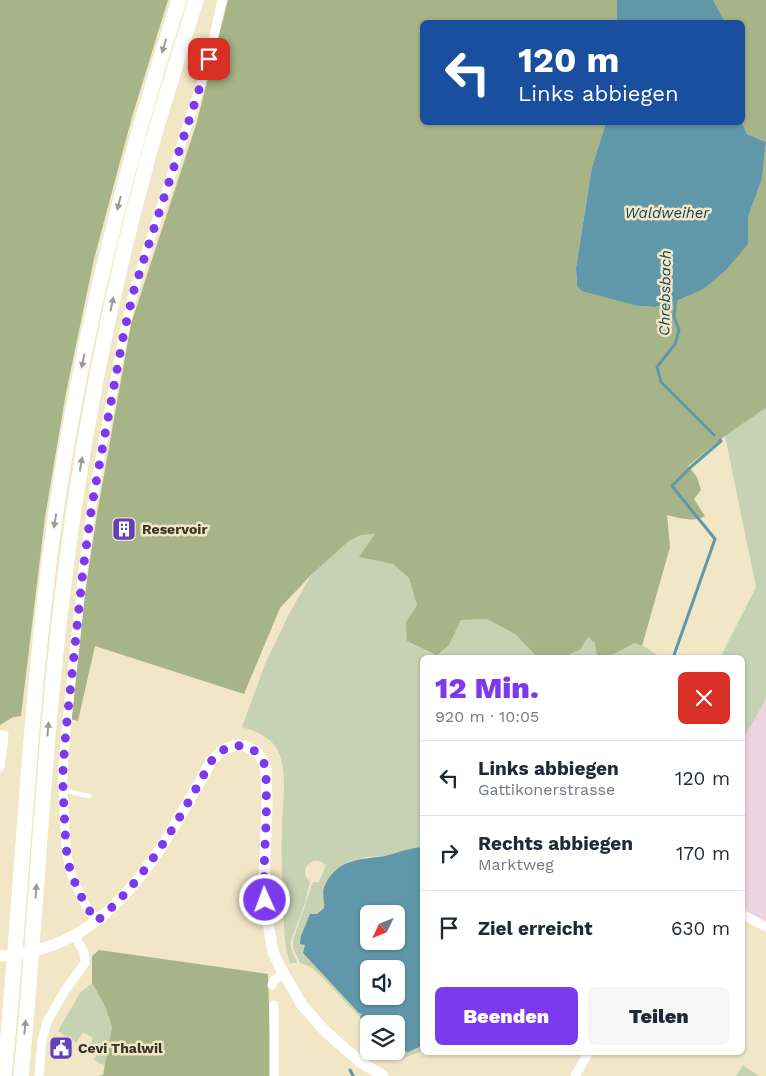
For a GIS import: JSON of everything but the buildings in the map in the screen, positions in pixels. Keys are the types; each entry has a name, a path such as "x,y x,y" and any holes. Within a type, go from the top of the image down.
{"highway":[{"path":"4,1076 40,637 52,537 64,460 82,361 110,239 147,103 179,0"},
{"path":"21,1076 48,732 70,532 89,417 112,304 151,147 196,0"}],"main road":[{"path":"0,956 15,955 57,944 97,921 118,902 143,873 166,841 217,754 232,746 245,746 257,752 266,769 267,803 264,869 266,904 273,952 302,1005 326,1032 360,1061 383,1076"}],"street":[{"path":"97,921 77,888 70,870 66,848 63,790 66,730 83,570 92,505 124,332 134,290 209,59 222,0"},
{"path":"0,767 2,735"},
{"path":"745,916 766,927"},
{"path":"38,1076 42,1040 48,1020 84,963 84,952 74,935"},
{"path":"272,985 274,980 284,974"},
{"path":"274,1006 274,1076"},
{"path":"575,1076 587,1055"}],"lane":[{"path":"63,790 89,796"}],"shaded area":[{"path":"766,699 766,927 745,915 745,736"}],"green space":[{"path":"0,0 168,0 132,117 94,259 66,393 45,517 21,716 13,717 0,725"},
{"path":"228,0 617,0 617,20 420,20 420,125 605,125 592,167 576,268 577,286 638,306 655,307 676,301 702,290 748,244 748,217 762,179 766,142 766,408 725,436 688,466 697,477 701,490 694,499 705,516 691,520 667,515 670,547 642,646 635,643 614,654 597,655 595,643 588,637 580,650 569,655 535,655 515,634 487,619 461,620 449,645 437,655 407,641 406,622 417,605 409,578 393,564 359,557 375,534 361,535 349,541 312,574 280,608 244,694 95,646 78,721 66,718 97,514 131,324 196,125"},
{"path":"713,0 766,0 766,142 747,134 743,125 745,125 745,20 724,20"},
{"path":"766,408 766,699 745,736 745,655 722,655 756,587 725,436"},
{"path":"375,534 360,557 393,564 409,578 417,605 406,622 449,645 461,620 487,619 515,634 535,655 420,655 420,847 386,856 366,857 349,862 336,870 323,893 324,908 317,914 305,945 362,1014 360,1017 318,973 311,967 300,963 293,948 293,940 313,882 319,882 326,865 320,861 311,862 306,869 305,874 310,882 305,903 290,943 297,963 290,963 285,942 283,906 283,766 274,744 257,732 242,727 265,664 289,614 312,574 349,541 361,535"},
{"path":"588,636 595,643 614,654 635,643 642,645 657,655 570,655 580,650"},
{"path":"99,950 268,974 271,1076 98,1076 103,1075 112,1027 105,1006 92,983 92,956"},
{"path":"92,983 105,1006 112,1027 105,1066 94,1060 97,1048 90,1044 93,1038 83,1032 76,1043 58,1031 80,993"},
{"path":"420,1047 420,1052 405,1057 405,1050 414,1050"},
{"path":"743,1065 759,1076 736,1076"}],"water":[{"path":"617,0 713,0 724,20 617,20"},
{"name":"Waldweiher","path":"605,125 743,125 747,134 766,142 762,179 748,217 748,244 726,270 702,290 676,301 655,307 638,306 582,291 577,286 576,268 592,167"},
{"path":"420,847 420,1047 408,1052 405,1051 405,1015 361,1015 303,953 305,945 300,944 301,936 310,914 317,914 324,908 323,893 330,876 343,865 350,862"}],"waterway":[{"name":"Chrebsbach","path":"676,298 674,317 679,330 675,344 657,367 661,382 714,435"},
{"name":"Chrebsbach","path":"674,655 715,539 672,486 720,440"},
{"path":"350,1070 353,1076"}],"place":[{"name":"Reservoir","path":"124,529"},
{"name":"Cevi Thalwil","path":"61,1048"}],"route":[{"path":"209,59 134,290 124,332 92,505 83,570 63,769 66,848 70,870 77,888 86,906 97,921 129,890 166,841 217,754 232,746 245,746 257,752 266,769 265,900"}]}
